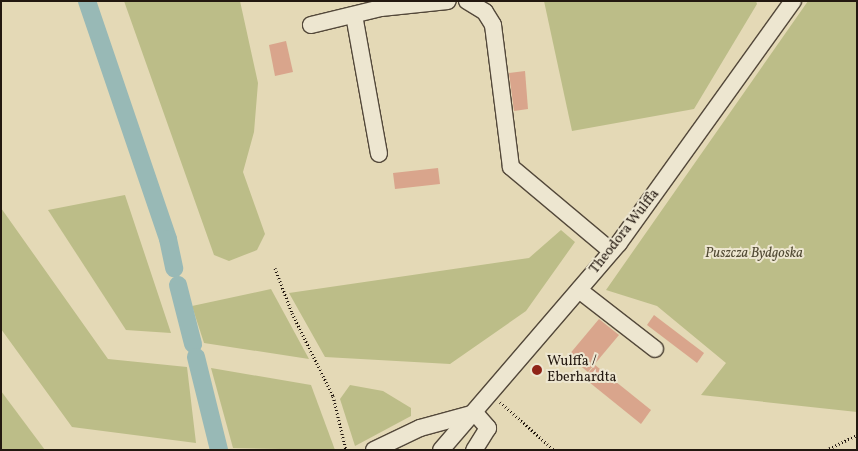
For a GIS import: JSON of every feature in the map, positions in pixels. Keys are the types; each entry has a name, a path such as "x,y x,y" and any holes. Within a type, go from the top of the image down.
{"street":[{"path":"311,25 382,8 448,1"},
{"name":"Theodora Wulffa","path":"441,450 475,413 611,252 793,1"},
{"path":"474,2 485,12 493,26 512,167 611,252"},
{"path":"354,15 379,154"},
{"path":"579,290 655,349"},
{"path":"374,450 420,428 475,413 488,428 474,450"}],"path":[{"path":"275,268 292,313 333,396 346,450"},
{"path":"488,397 504,404 554,450"},
{"path":"826,450 857,435"}],"green space":[{"path":"124,1 240,1 258,83 254,132 243,172 265,234 257,250 229,261 214,255"},
{"path":"544,1 756,1 757,4 694,109 572,131"},
{"name":"Puszcza Bydgoska","path":"808,1 857,1 857,412 701,395 726,363 657,306 606,290"},
{"path":"125,195 171,333 126,330 48,210"},
{"path":"1,208 108,359 187,367 196,443 72,427 1,329"},
{"path":"561,230 575,242 526,311 450,364 325,357 289,293 529,258"},
{"path":"271,289 309,359 204,343 192,306"},
{"path":"211,368 311,385 335,450 233,448"},
{"path":"350,385 383,391 411,408 411,416 355,446 340,399"},
{"path":"1,391 45,450 1,450"}],"building":[{"path":"286,41 293,72 275,76 269,45"},
{"path":"525,71 528,109 514,111 509,73"},
{"path":"438,168 440,184 395,189 393,173"},
{"path":"654,315 704,353 697,363 647,325"},
{"path":"599,319 619,335 588,372 568,356"},
{"path":"595,365 651,410 641,424 584,378"}],"waterway":[{"path":"87,1 168,239 174,268"},
{"path":"178,285 193,344"},
{"path":"196,357 219,450"}],"place":[{"name":"Wulffa / Eberhardta","path":"537,370"}]}
